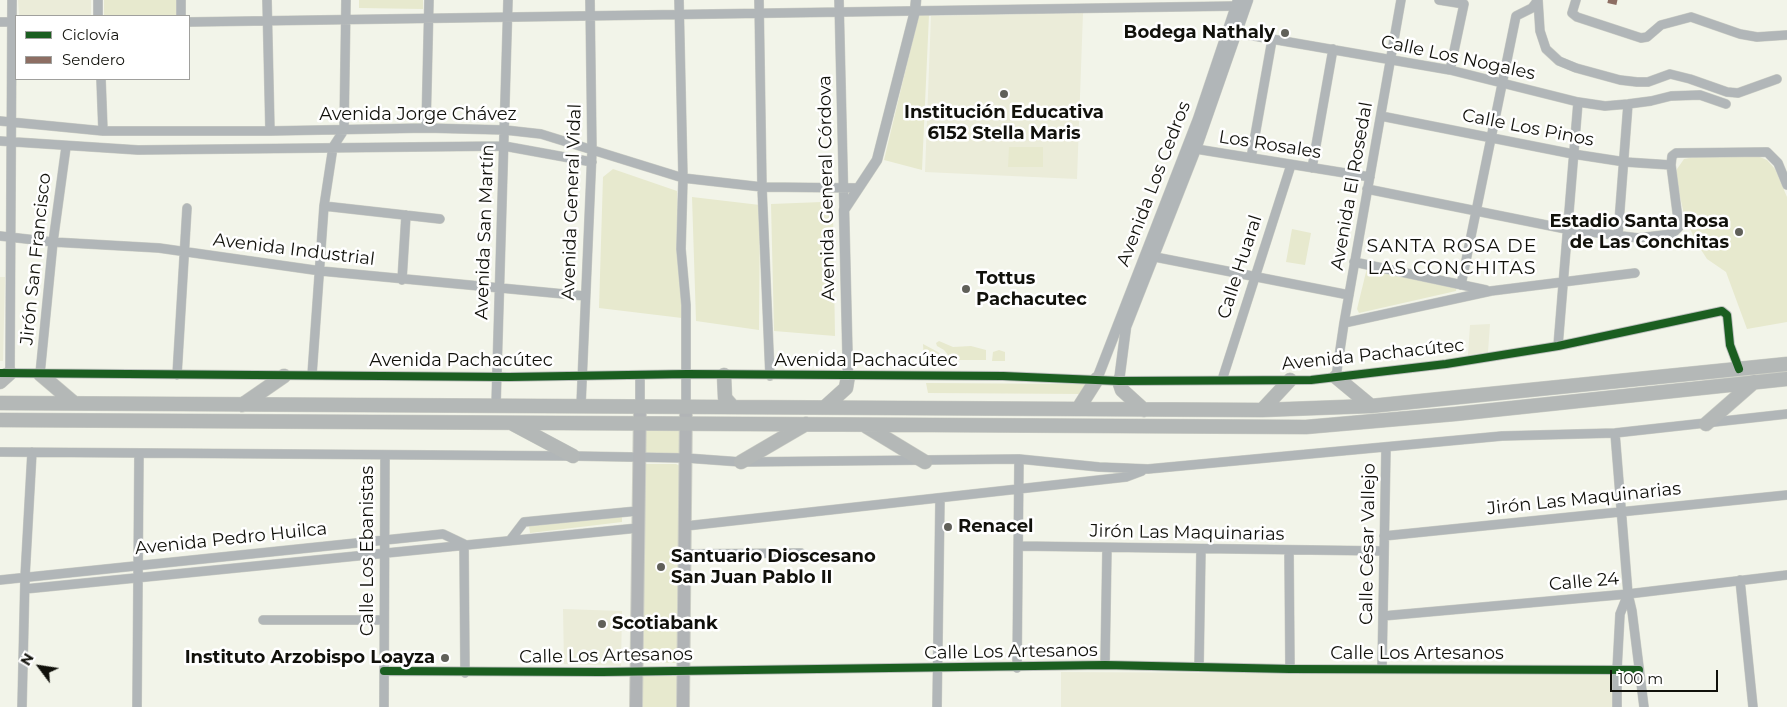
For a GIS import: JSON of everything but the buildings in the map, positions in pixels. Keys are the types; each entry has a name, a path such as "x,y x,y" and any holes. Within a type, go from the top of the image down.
{"main road":[{"path":"0,403 206,406 581,405 1262,410 1371,406 1787,364"},
{"path":"40,374 74,403"},
{"path":"242,405 284,376"},
{"path":"724,376 725,398 732,406"},
{"path":"825,407 846,388 848,376"},
{"path":"1336,377 1371,406"},
{"path":"1078,409 1097,379"},
{"path":"0,420 1306,427 1787,379"},
{"path":"1262,410 1290,380"},
{"path":"1119,381 1122,390 1144,410"},
{"path":"1706,424 1754,382"},
{"path":"1507,392 1508,408"},
{"path":"89,404 85,407 83,413 89,421"},
{"path":"205,421 206,406"},
{"path":"636,707 640,406"},
{"path":"683,707 686,406"},
{"path":"1177,410 1177,427"},
{"path":"510,422 573,456"},
{"path":"742,462 806,424"},
{"path":"864,424 925,462"}],"street":[{"path":"3,376 11,237 10,142 14,22 12,0"},
{"path":"98,0 98,15"},
{"path":"181,0 181,15"},
{"path":"268,0 270,131"},
{"path":"312,375 321,271 324,206 333,147 344,130 346,0"},
{"path":"426,128 429,0"},
{"name":"Avenida San Martín","path":"496,405 508,0"},
{"name":"Avenida General Vidal","path":"581,405 592,162 590,0"},
{"path":"679,0 683,178 681,249 686,305 686,406"},
{"path":"760,0 762,187 770,376"},
{"name":"Avenida General Córdova","path":"839,0 848,376"},
{"path":"844,210 877,160 915,11 916,0"},
{"name":"Avenida Los Cedros","path":"1119,381 1126,327 1196,149 1248,0"},
{"name":"Avenida El Rosedal","path":"1336,377 1354,262 1401,0"},
{"path":"1439,0 1464,4 1450,70"},
{"path":"1461,285 1516,16 1532,8 1538,0"},
{"path":"1538,0 1540,31 1546,49 1559,61 1576,68 1620,80 1637,82 1648,82 1670,74 1727,92 1738,93 1778,79"},
{"path":"1576,0 1572,13 1577,17 1641,38 1647,37 1661,25 1691,17 1740,34 1757,37 1787,35"},
{"path":"190,22 429,20 915,11 1051,4 1237,3"},
{"name":"Avenida Los Cedros","path":"1097,379 1198,119 1237,3"},
{"path":"0,22 14,22"},
{"name":"Calle Los Nogales","path":"1237,33 1450,70 1578,102 1605,106 1651,102 1671,96 1700,95 1726,104"},
{"path":"1251,158 1272,40"},
{"path":"1312,168 1333,50"},
{"path":"101,80 103,131"},
{"path":"1558,346 1566,229 1578,102"},
{"path":"1618,236 1628,104"},
{"name":"Calle Los Pinos","path":"1380,116 1573,154 1624,162 1671,165"},
{"name":"Avenida Jorge Chávez","path":"0,121 103,131 270,131 426,128 505,130 541,134 592,152 683,178 762,187 858,188"},
{"name":"Avenida Jorge Chávez","path":"0,141 66,147 138,150 504,146 592,162"},
{"name":"Jirón San Francisco","path":"40,374 53,242 66,147"},
{"name":"Los Rosales","path":"1196,149 1370,177"},
{"path":"1367,189 1566,229 1618,236 1660,237 1672,234 1679,228 1671,165 1672,156 1682,152 1767,152 1778,164 1787,185"},
{"name":"Calle Huaral","path":"1222,380 1291,165"},
{"path":"324,206 440,219"},
{"path":"177,375 187,208"},
{"path":"402,280 406,215"},
{"name":"Avenida Industrial","path":"0,236 53,242 184,251 321,271 585,296"},
{"path":"1155,257 1349,295"},
{"path":"1354,262 1491,291"},
{"path":"1344,324 1491,291 1635,273"},
{"name":"Avenida Pachacútec","path":"3,376 40,374 497,377 687,374 724,376 974,376 1119,381 1290,380 1336,377 1446,364 1558,346 1722,311 1725,313 1730,345 1739,369"},
{"path":"1105,360 1121,362"},
{"path":"640,375 640,406"},
{"path":"0,452 573,456 686,458 742,462 925,462 1020,459 1148,470 1502,436 1615,433 1787,414"},
{"path":"1615,433 1628,594 1644,707"},
{"name":"Calle César Vallejo","path":"1382,669 1386,448"},
{"path":"22,707 25,577 32,452"},
{"path":"137,707 139,453"},
{"name":"Calle Los Ebanistas","path":"384,707 385,455"},
{"path":"1018,668 1020,459"},
{"path":"686,526 1126,477 1148,470"},
{"name":"Jirón Las Maquinarias","path":"1384,536 1787,495"},
{"path":"938,707 940,499"},
{"path":"511,539 524,522 638,511"},
{"path":"25,590 511,539 638,528"},
{"name":"Avenida Pedro Huilca","path":"0,580 443,534 464,544"},
{"path":"464,544 465,673"},
{"name":"Jirón Las Maquinarias","path":"1019,546 1384,551"},
{"path":"1104,666 1107,548"},
{"path":"1198,667 1201,549"},
{"path":"1289,551 1290,669"},
{"path":"685,554 801,553"},
{"name":"Calle 24","path":"1383,616 1628,594 1787,575"},
{"path":"1740,580 1753,707"},
{"path":"1617,707 1616,670 1620,614 1628,594"},
{"path":"263,620 384,620"},
{"name":"Calle Los Artesanos","path":"384,671 465,673 636,672 684,669 1104,666 1290,669 1640,670"}],"shaded area":[{"path":"18,0 91,0 91,15 19,15"},
{"path":"104,0 176,0 176,15 104,15"},
{"path":"359,0 423,0 423,9 359,8"},
{"name":"Institución Educativa 6152 Stella Maris","path":"1083,13 1077,179 925,172 931,16"},
{"path":"919,14 929,15 922,170 884,160"},
{"path":"1009,147 1043,147 1043,167 1008,167"},
{"name":"Estadio Santa Rosa de Las Conchitas","path":"1707,155 1755,155 1767,160 1775,169 1787,197 1787,322 1747,329 1726,272 1707,259 1685,219 1676,178 1677,169 1684,159"},
{"path":"613,169 677,191 682,318 599,308 603,177"},
{"path":"692,197 760,205 759,330 696,321"},
{"path":"822,202 833,213 835,336 774,331 771,204"},
{"path":"1292,229 1311,233 1305,265 1286,262"},
{"path":"1367,268 1457,286 1456,291 1359,313 1357,309"},
{"path":"0,277 5,277 3,361 0,361"},
{"path":"1490,324 1488,352 1468,355 1470,325"},
{"path":"939,341 953,347 971,346 986,350 986,360 952,360 944,350 937,346 936,343"},
{"path":"923,344 938,352 947,361 924,361"},
{"path":"999,350 1005,352 1005,361 992,361 993,352"},
{"path":"926,383 1087,384 1082,394 928,393"},
{"path":"683,430 682,454 642,454 642,431"},
{"path":"646,464 676,464 680,466 679,661 675,663 646,662 643,660 643,467"},
{"path":"622,515 622,522 530,533 529,526"},
{"path":"563,609 622,611 621,666 564,664"},
{"path":"1061,672 1613,675 1613,707 1061,707"},
{"path":"676,673 680,678 679,707 640,707 642,674"}],"marked path":[{"path":"1608,0 1617,2"}],"cycle path":[{"path":"0,373 509,377 687,374 1003,376 1119,381 1311,380 1446,364 1558,346 1722,311 1727,315 1730,345 1739,369"},
{"path":"384,671 602,672 1105,665 1290,669 1639,670"}],"place":[{"name":"Bodega Nathaly","path":"1285,33"},
{"name":"Institución Educativa 6152 Stella Maris","path":"1004,94"},
{"name":"Estadio Santa Rosa de Las Conchitas","path":"1739,232"},
{"name":"Tottus Pachacutec","path":"966,289"},
{"name":"Renacel","path":"948,527"},
{"name":"Santuario Dioscesano San Juan Pablo II","path":"661,567"},
{"name":"Scotiabank","path":"602,624"},
{"name":"Instituto Arzobispo Loayza","path":"445,658"}],"district":[{"name":"SANTA ROSA DE LAS CONCHITAS","path":"1452,257"}]}
